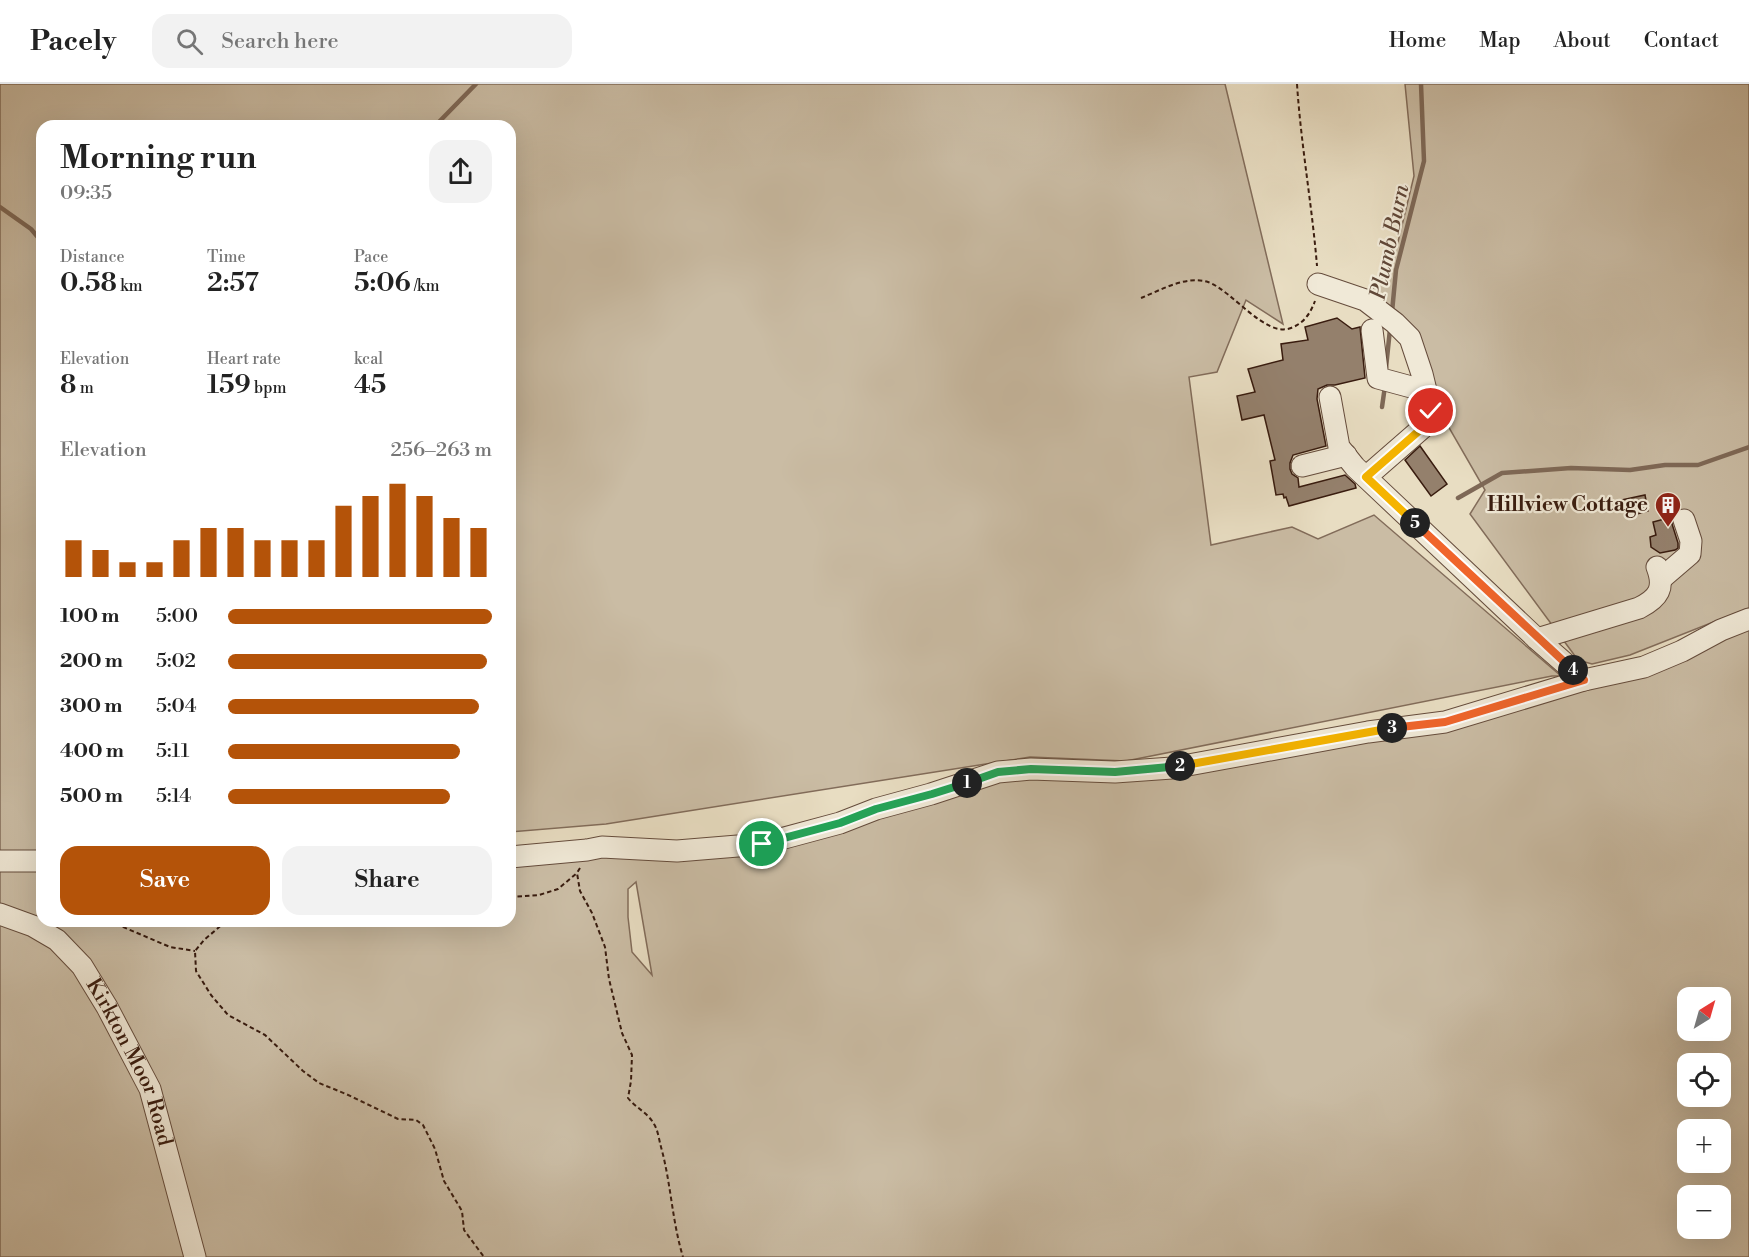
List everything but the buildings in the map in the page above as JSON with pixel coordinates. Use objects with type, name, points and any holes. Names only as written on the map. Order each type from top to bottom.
[{"type":"street","points":[[1318,284],[1365,300],[1410,338],[1431,411],[1428,423],[1366,477]]},
{"type":"street","points":[[1372,330],[1378,378],[1426,391]]},
{"type":"street","points":[[1330,397],[1339,447],[1346,455],[1366,477],[1537,639],[1584,680]]},
{"type":"street","points":[[1302,466],[1346,455]]},
{"type":"street","points":[[1537,639],[1652,602],[1661,586],[1659,572],[1690,554],[1691,541],[1684,520]]},
{"type":"street","points":[[516,856],[602,847],[677,851],[762,844],[840,823],[876,809],[932,794],[998,772],[1031,769],[1115,772],[1172,768],[1368,732],[1445,722],[1584,680],[1644,667],[1749,619]]},
{"type":"street","points":[[0,861],[36,861]]},
{"type":"street","name":"Kirkton Moor Road","points":[[0,914],[33,926],[57,940],[82,966],[107,1007],[150,1089],[195,1257]]},
{"type":"path","points":[[1141,298],[1180,282],[1195,280],[1209,282],[1268,326],[1278,330],[1287,330],[1301,324],[1311,310],[1318,284],[1314,228],[1300,125],[1297,84]]},
{"type":"path","points":[[516,897],[539,895],[558,889],[577,873],[587,850]]},
{"type":"path","points":[[577,873],[580,891],[592,913],[605,947],[609,979],[622,1033],[632,1054],[632,1082],[628,1098],[655,1125],[666,1164],[676,1234],[683,1257]]},
{"type":"path","points":[[123,927],[170,947],[195,951]]},
{"type":"path","points":[[219,927],[195,951],[196,971],[211,995],[228,1015],[265,1035],[319,1083],[398,1119],[416,1120],[423,1125],[435,1149],[444,1181],[462,1211],[464,1230],[484,1257]]},
{"type":"shaded area","points":[[0,84],[1225,84],[1283,324],[1246,300],[1217,372],[1189,377],[1211,545],[1292,527],[1318,539],[1374,515],[1561,676],[1126,761],[1030,757],[606,824],[516,832],[516,120],[36,120],[36,927],[516,927],[516,864],[635,854],[711,854],[999,776],[1437,729],[1749,624],[1749,1257],[0,1257]],"holes":[[[636,882],[652,975],[632,952],[628,889]]]},
{"type":"shaded area","points":[[1405,84],[1749,84],[1749,608],[1630,655],[1592,664],[1578,660],[1470,514],[1485,490],[1444,419],[1416,330],[1370,295],[1397,246],[1414,176]]},
{"type":"waterway","points":[[441,120],[476,84]]},
{"type":"waterway","name":"Plumb Burn","points":[[1392,312],[1396,270],[1424,161],[1421,84]]},
{"type":"waterway","points":[[0,207],[36,235]]},
{"type":"waterway","name":"Plumb Burn","points":[[1386,368],[1390,329]]},
{"type":"waterway","name":"Plumb Burn","points":[[1382,407],[1385,386]]},
{"type":"waterway","points":[[1458,498],[1502,473],[1571,468],[1630,470],[1665,465],[1698,465],[1749,447]]},
{"type":"place","name":"Hillview Cottage","points":[[1668,528]]},
{"type":"route","points":[[762,844],[840,823],[876,809],[932,794],[998,772],[1031,769],[1115,772],[1172,768],[1368,732],[1445,722],[1584,680],[1537,639],[1366,477],[1428,423],[1431,411]]}]
